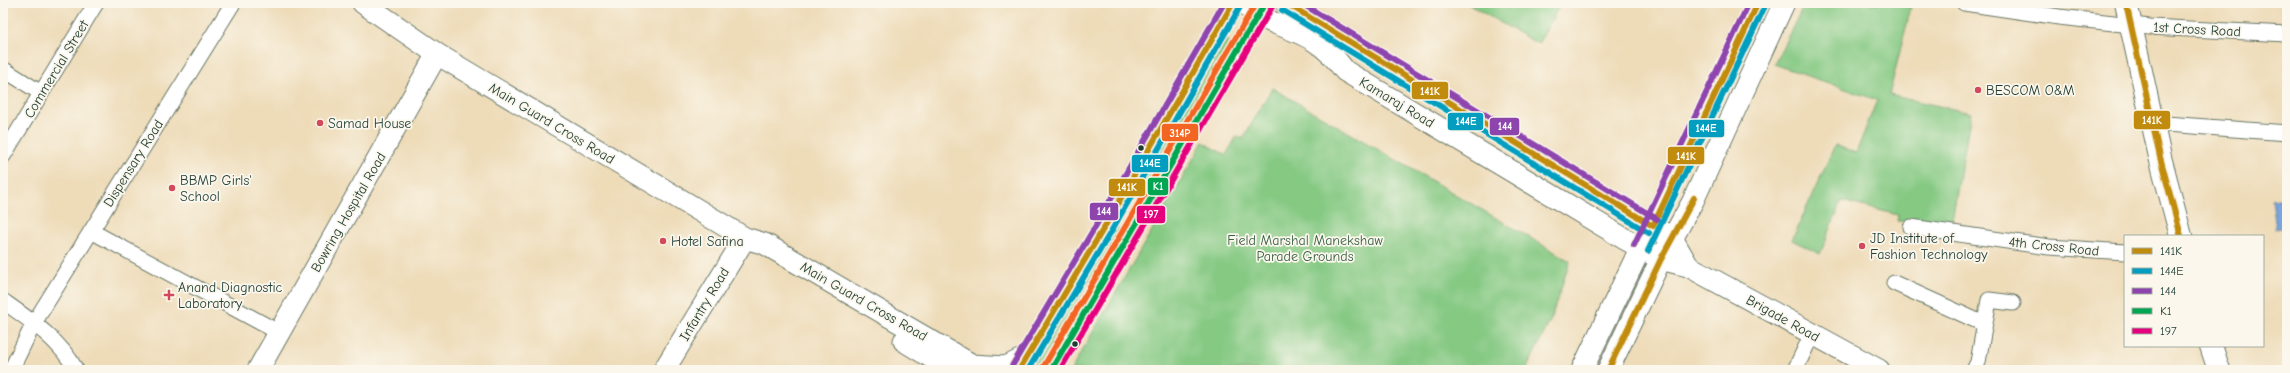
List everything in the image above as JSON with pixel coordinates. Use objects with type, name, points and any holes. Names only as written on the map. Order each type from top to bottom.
[{"type":"main road","name":"Main Guard Cross Road","points":[[363,3],[437,54],[744,238],[765,244],[976,367]]},
{"type":"main road","points":[[976,367],[1006,367],[1022,364],[1116,207],[1234,3]]},
{"type":"main road","name":"Kamaraj Road","points":[[1286,3],[1653,226]]},
{"type":"main road","points":[[1582,370],[1653,226],[1758,3]]},
{"type":"main road","points":[[1608,370],[1661,259],[1693,200],[1784,3]]},
{"type":"main road","points":[[2126,3],[2153,123],[2181,235]]},
{"type":"main road","points":[[1051,370],[1138,221],[1255,7]]},
{"type":"main road","name":"Kamaraj Road","points":[[1255,7],[1271,22],[1293,29],[1318,43],[1333,55],[1345,71],[1661,259]]},
{"type":"main road","name":"Bowring Hospital Road","points":[[258,370],[437,54]]},
{"type":"main road","points":[[1484,154],[1498,132]]},
{"type":"main road","points":[[1116,207],[1138,221]]},
{"type":"main road","points":[[1653,226],[1672,238],[1688,266]]},
{"type":"main road","name":"Main Guard Cross Road","points":[[744,238],[758,255],[952,370]]},
{"type":"main road","name":"Infantry Road","points":[[664,370],[744,238]]},
{"type":"main road","name":"Brigade Road","points":[[1661,259],[1688,266],[1879,370]]},
{"type":"main road","points":[[2211,347],[2219,370]]},
{"type":"street","name":"Commercial Street","points":[[3,156],[96,3]]},
{"type":"street","name":"Dispensary Road","points":[[11,370],[34,323],[233,3]]},
{"type":"street","name":"1st Cross Road","points":[[1964,3],[2130,25],[2287,34]]},
{"type":"street","points":[[3,68],[41,93]]},
{"type":"street","points":[[2153,123],[2287,133]]},
{"type":"street","name":"4th Cross Road","points":[[1912,227],[2049,248],[2124,252]]},
{"type":"street","points":[[90,232],[280,333]]},
{"type":"street","points":[[1894,283],[1984,324]]},
{"type":"street","points":[[1974,370],[1978,362],[1989,300],[2013,304]]},
{"type":"street","points":[[3,301],[34,323],[69,356],[76,370]]},
{"type":"street","points":[[1794,370],[1812,334]]},
{"type":"green space","points":[[1466,3],[1561,3],[1538,44]]},
{"type":"green space","points":[[1805,3],[1888,3],[1911,7],[1889,95],[1971,113],[1951,226],[1897,221],[1898,215],[1842,201],[1820,254],[1792,240],[1835,145],[1856,153],[1877,100],[1774,64]]},
{"type":"green space","points":[[1226,40],[1230,43],[1137,199],[1132,196]]},
{"type":"green space","name":"Field Marshal Manekshaw Parade Grounds","points":[[1272,88],[1570,261],[1550,321],[1526,370],[1071,370],[1203,142],[1226,155],[1237,136],[1243,139]]},
{"type":"green space","points":[[1116,227],[1120,230],[1037,370],[1031,370]]},
{"type":"water","points":[[2286,197],[2287,227],[2276,229],[2272,199]]},
{"type":"transit line","name":"144","points":[[1012,366],[1095,227],[1224,3]]},
{"type":"transit line","name":"141K","points":[[1019,370],[1102,231],[1233,3]]},
{"type":"transit line","name":"314P","points":[[1044,366],[1256,3]]},
{"type":"transit line","name":"K1","points":[[1051,370],[1265,3]]},
{"type":"transit line","name":"141K","points":[[1286,3],[1653,226],[1758,3]]},
{"type":"transit line","name":"144","points":[[1301,3],[1657,219]]},
{"type":"transit line","name":"144","points":[[1634,245],[1749,3]]},
{"type":"transit line","name":"141K","points":[[2126,3],[2160,157],[2181,235]]},
{"type":"transit line","name":"144E","points":[[1648,251],[1765,6]]},
{"type":"transit line","name":"144E","points":[[1028,370],[1109,235],[1240,7]]},
{"type":"transit line","name":"197","points":[[1060,370],[1272,7]]},
{"type":"transit line","name":"144E","points":[[1282,10],[1649,233]]},
{"type":"transit line","name":"141K","points":[[1608,370],[1661,259],[1694,198]]},
{"type":"place","name":"BESCOM O&M","points":[[1978,90]]},
{"type":"place","name":"Samad House","points":[[320,123]]},
{"type":"place","name":"BBMP Girls' School","points":[[172,188]]},
{"type":"place","name":"Hotel Safina","points":[[663,241]]},
{"type":"place","name":"JD Institute of Fashion Technology","points":[[1862,246]]},
{"type":"place","name":"Anand Diagnostic Laboratory","points":[[169,295]]}]
